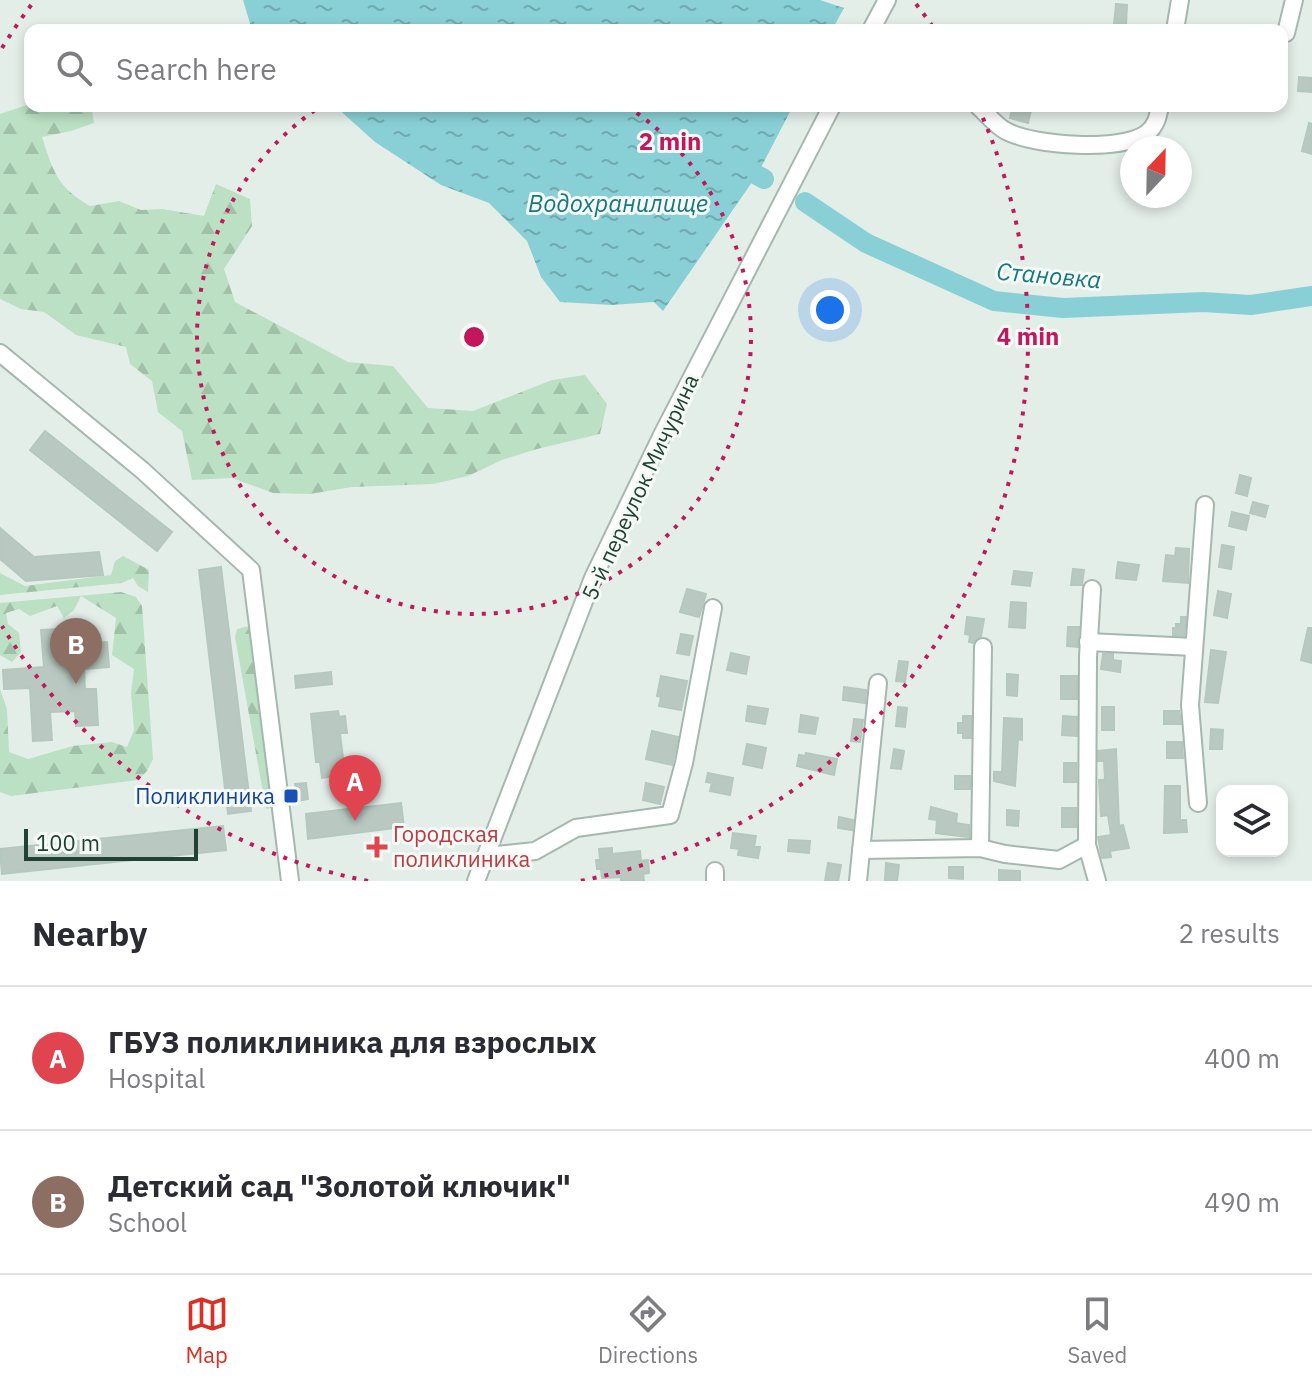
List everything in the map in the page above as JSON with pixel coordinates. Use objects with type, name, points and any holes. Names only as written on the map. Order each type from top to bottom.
[{"type":"street","points":[[874,24],[887,0]]},
{"type":"street","points":[[1176,24],[1180,0]]},
{"type":"street","points":[[1288,25],[1294,0]]},
{"type":"street","name":"5-й переулок Мичурина","points":[[476,881],[593,578],[662,435],[829,112]]},
{"type":"street","points":[[984,112],[1005,131],[1064,145],[1108,143],[1142,137],[1157,122],[1159,112]]},
{"type":"street","points":[[0,353],[142,470],[251,570],[291,877]]},
{"type":"street","points":[[1198,803],[1190,705],[1205,505]]},
{"type":"street","points":[[1092,589],[1088,642],[1087,845],[1097,881]]},
{"type":"street","points":[[488,856],[535,851],[576,828],[670,815],[684,763],[713,608]]},
{"type":"street","points":[[1088,642],[1194,647]]},
{"type":"street","points":[[980,848],[983,647]]},
{"type":"street","points":[[858,881],[878,683]]},
{"type":"street","points":[[861,850],[980,848],[1059,860],[1087,845]]},
{"type":"green space","points":[[24,106],[24,112],[92,112],[94,123],[42,137],[63,185],[90,206],[119,201],[141,210],[162,209],[204,216],[216,184],[250,199],[252,226],[224,269],[235,302],[348,362],[393,366],[428,408],[473,411],[552,380],[585,375],[607,404],[600,434],[537,449],[502,460],[468,476],[433,484],[352,487],[310,494],[273,493],[232,478],[192,480],[182,431],[158,412],[152,381],[130,364],[126,347],[76,335],[44,312],[21,309],[0,299],[0,114]]},
{"type":"green space","points":[[123,556],[149,570],[148,592],[138,586],[133,578],[122,583],[0,595],[0,573],[25,586],[111,575],[115,561]]},
{"type":"green space","points":[[121,592],[136,597],[142,606],[153,759],[147,771],[138,780],[11,796],[0,792],[0,689],[7,709],[9,752],[28,759],[73,746],[112,742],[127,747],[134,730],[131,693],[134,669],[112,655],[116,618],[81,596],[74,610],[64,618],[57,606],[30,616],[19,609],[6,613],[8,624],[19,633],[21,652],[12,662],[0,655],[0,603]]},
{"type":"green space","points":[[253,625],[275,807],[266,809],[235,637],[237,629]]},
{"type":"water","points":[[243,0],[820,0],[844,8],[835,24],[250,24]]},
{"type":"water","name":"Водохранилище","points":[[342,112],[790,112],[757,175],[663,311],[654,302],[612,305],[560,302],[541,277],[527,241],[489,203],[441,185],[375,142]]},
{"type":"building","points":[[1116,4],[1127,5],[1126,24],[1114,24]]},
{"type":"building","points":[[1299,77],[1312,78],[1312,92],[1298,91]]},
{"type":"building","points":[[1012,112],[1031,112],[1028,123],[1010,118]]},
{"type":"building","points":[[1309,123],[1312,124],[1312,154],[1302,151]]},
{"type":"building","points":[[45,431],[172,532],[157,551],[30,450]]},
{"type":"building","points":[[1240,475],[1251,478],[1247,496],[1236,493]]},
{"type":"building","points":[[1253,502],[1268,506],[1265,517],[1250,513]]},
{"type":"building","points":[[1232,512],[1249,516],[1246,530],[1229,526]]},
{"type":"building","points":[[0,528],[34,557],[99,552],[103,575],[26,581],[0,559]]},
{"type":"building","points":[[1222,545],[1234,547],[1231,569],[1219,567]]},
{"type":"building","points":[[1176,548],[1189,549],[1188,583],[1163,581],[1166,555],[1175,556]]},
{"type":"building","points":[[1118,562],[1139,565],[1136,580],[1116,578]]},
{"type":"building","points":[[221,567],[251,811],[228,814],[199,570]]},
{"type":"building","points":[[1073,569],[1084,570],[1082,585],[1071,585]]},
{"type":"building","points":[[1014,571],[1032,573],[1030,586],[1012,584]]},
{"type":"building","points":[[687,589],[706,594],[699,617],[680,612]]},
{"type":"building","points":[[1218,591],[1231,594],[1227,618],[1214,615]]},
{"type":"building","points":[[1011,602],[1026,603],[1025,628],[1009,627]]},
{"type":"building","points":[[967,617],[984,619],[981,636],[973,643],[969,642],[970,635],[965,634]]},
{"type":"building","points":[[1181,617],[1186,617],[1184,636],[1173,635],[1173,628],[1181,624]]},
{"type":"building","points":[[1068,627],[1079,627],[1078,647],[1067,646]]},
{"type":"building","points":[[78,628],[79,644],[107,642],[109,667],[84,669],[85,689],[96,689],[98,725],[76,726],[75,711],[50,712],[52,740],[33,741],[30,688],[4,689],[3,670],[44,667],[41,630]]},
{"type":"building","points":[[1308,628],[1312,628],[1312,663],[1301,660]]},
{"type":"building","points":[[681,634],[693,636],[689,655],[677,653]]},
{"type":"building","points":[[1211,650],[1226,652],[1218,703],[1205,702]]},
{"type":"building","points":[[731,653],[749,657],[746,674],[727,670]]},
{"type":"building","points":[[1103,654],[1113,654],[1113,660],[1121,661],[1120,672],[1101,669]]},
{"type":"building","points":[[899,661],[908,662],[905,682],[896,681]]},
{"type":"building","points":[[331,672],[332,684],[296,688],[295,676]]},
{"type":"building","points":[[1007,674],[1018,675],[1017,696],[1007,695]]},
{"type":"building","points":[[661,676],[687,681],[681,710],[659,706],[661,697],[657,696]]},
{"type":"building","points":[[1061,676],[1077,676],[1077,699],[1061,699]]},
{"type":"building","points":[[844,687],[866,690],[865,703],[843,700]]},
{"type":"building","points":[[748,706],[768,709],[765,724],[746,721]]},
{"type":"building","points":[[898,707],[907,708],[905,727],[896,726]]},
{"type":"building","points":[[1102,707],[1114,707],[1114,730],[1102,730]]},
{"type":"building","points":[[338,711],[339,717],[345,716],[347,733],[340,733],[345,775],[322,778],[320,762],[316,762],[311,714]]},
{"type":"building","points":[[1164,711],[1179,711],[1181,724],[1164,724]]},
{"type":"building","points":[[801,715],[818,718],[815,734],[799,732]]},
{"type":"building","points":[[963,716],[971,716],[971,738],[963,738],[963,733],[958,733],[958,723],[963,723]]},
{"type":"building","points":[[1063,716],[1077,717],[1077,736],[1062,735]]},
{"type":"building","points":[[1004,718],[1022,719],[1015,786],[994,781],[994,772],[1002,772]]},
{"type":"building","points":[[854,719],[863,720],[860,742],[851,741]]},
{"type":"building","points":[[1211,729],[1223,730],[1222,749],[1210,749]]},
{"type":"building","points":[[652,731],[678,737],[672,765],[646,759]]},
{"type":"building","points":[[1167,742],[1182,742],[1183,758],[1167,758]]},
{"type":"building","points":[[747,744],[766,748],[762,768],[743,764]]},
{"type":"building","points":[[894,749],[904,751],[901,769],[891,768]]},
{"type":"building","points":[[1116,749],[1119,826],[1123,825],[1129,848],[1110,851],[1111,857],[1102,858],[1098,837],[1111,835],[1108,815],[1101,816],[1099,780],[1105,780],[1104,761],[1098,761],[1098,751]]},
{"type":"building","points":[[806,753],[837,759],[834,775],[797,766],[799,755],[805,756]]},
{"type":"building","points":[[1064,763],[1076,763],[1076,782],[1064,782]]},
{"type":"building","points":[[708,773],[733,778],[730,795],[710,791],[712,783],[706,782]]},
{"type":"building","points":[[955,776],[970,776],[970,789],[955,789]]},
{"type":"building","points":[[306,783],[308,799],[297,801],[295,784]]},
{"type":"building","points":[[646,783],[664,787],[660,804],[643,800]]},
{"type":"building","points":[[1165,786],[1180,786],[1180,820],[1186,820],[1187,832],[1164,833]]},
{"type":"building","points":[[401,803],[404,827],[308,839],[306,814]]},
{"type":"building","points":[[931,807],[957,814],[956,823],[969,825],[969,837],[936,833],[937,820],[929,819]]},
{"type":"building","points":[[1062,808],[1076,808],[1076,827],[1062,827]]},
{"type":"building","points":[[1007,810],[1019,811],[1018,826],[1007,825]]},
{"type":"building","points":[[839,817],[853,820],[852,830],[838,828]]},
{"type":"building","points":[[223,826],[226,850],[2,874],[0,849]]},
{"type":"building","points":[[733,833],[756,836],[754,847],[760,847],[758,858],[738,855],[739,849],[731,848]]},
{"type":"building","points":[[789,840],[810,841],[809,853],[788,851]]},
{"type":"building","points":[[612,848],[612,854],[640,851],[641,861],[648,860],[649,873],[643,874],[644,881],[602,878],[596,860],[600,860],[599,849]]},
{"type":"building","points":[[828,863],[841,865],[838,881],[825,881]]},
{"type":"building","points":[[886,863],[899,865],[897,881],[885,880]]},
{"type":"building","points":[[949,867],[963,867],[963,879],[949,878]]},
{"type":"building","points":[[999,870],[1020,871],[1020,881],[999,881]]},
{"type":"waterway","name":"Становка","points":[[757,175],[764,179]]},
{"type":"waterway","name":"Становка","points":[[805,202],[866,243],[994,301],[1063,308],[1203,302],[1251,305],[1312,296]]},
{"type":"place","name":"Детский сад \"Золотой ключик\"","points":[[76,684]]},
{"type":"place","name":"Поликлиника","points":[[291,796]]},
{"type":"place","name":"ГБУЗ поликлиника для взрослых","points":[[355,821]]},
{"type":"place","name":"Городская поликлиника","points":[[377,847]]}]
